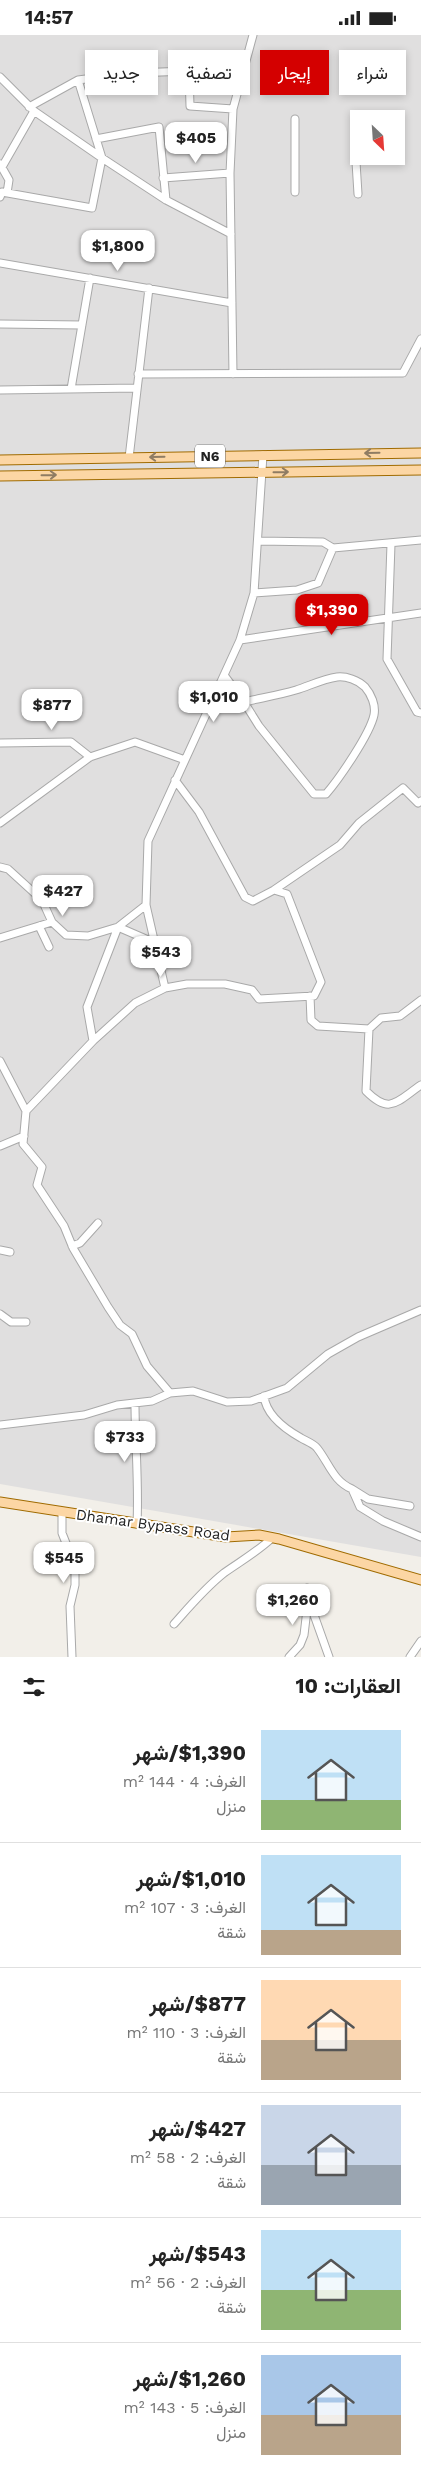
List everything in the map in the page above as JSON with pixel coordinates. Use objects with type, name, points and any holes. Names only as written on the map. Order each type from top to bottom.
[{"type":"main road","name":"N6","points":[[0,460],[421,453]]},
{"type":"main road","points":[[178,473],[179,457]]},
{"type":"main road","name":"N6","points":[[0,476],[421,469]]},
{"type":"main road","name":"Dhamar Bypass Road","points":[[0,1502],[226,1537],[259,1535],[272,1537],[421,1580]]},
{"type":"street","points":[[233,374],[230,173],[233,109],[253,35]]},
{"type":"street","points":[[8,193],[9,180],[1,165],[32,109],[78,80],[133,73],[189,71],[190,106],[233,109]]},
{"type":"street","points":[[0,77],[32,109],[102,158],[166,200],[231,234]]},
{"type":"street","points":[[0,197],[2,192],[92,208],[102,158],[78,80]]},
{"type":"street","points":[[295,119],[295,192]]},
{"type":"street","points":[[96,139],[159,127],[166,200]]},
{"type":"street","points":[[357,165],[358,194]]},
{"type":"street","points":[[163,178],[230,173]]},
{"type":"street","points":[[0,263],[232,303]]},
{"type":"street","points":[[71,389],[90,278]]},
{"type":"street","points":[[129,457],[149,288]]},
{"type":"street","points":[[0,324],[82,325]]},
{"type":"street","points":[[138,375],[403,373],[421,339]]},
{"type":"street","points":[[0,391],[137,388]]},
{"type":"street","points":[[165,988],[146,905],[148,841],[240,640],[254,593],[262,455]]},
{"type":"street","points":[[258,541],[323,542],[333,548],[421,540]]},
{"type":"street","points":[[391,544],[390,616],[387,659],[417,713],[421,713]]},
{"type":"street","points":[[254,593],[297,590],[318,583],[333,548]]},
{"type":"street","points":[[240,640],[390,616],[421,613]]},
{"type":"street","points":[[224,675],[244,702],[258,726],[314,793],[326,794],[337,781],[356,751],[374,715],[373,700],[369,692],[356,681],[337,677],[296,690],[244,702]]},
{"type":"street","points":[[0,743],[71,742],[90,757]]},
{"type":"street","points":[[0,823],[90,757],[135,742],[185,760]]},
{"type":"street","points":[[175,781],[198,812],[245,897],[253,901],[340,845],[359,823],[404,788],[418,803],[421,801]]},
{"type":"street","points":[[0,867],[8,869],[42,900],[52,922],[66,935],[88,936],[118,927],[146,905]]},
{"type":"street","points":[[26,1111],[93,1041],[135,1003],[165,988],[187,984],[225,984],[252,990],[259,999],[314,996],[321,982],[287,894],[274,889]]},
{"type":"street","points":[[0,938],[52,922]]},
{"type":"street","points":[[39,926],[49,947]]},
{"type":"street","points":[[118,927],[155,943]]},
{"type":"street","points":[[93,1041],[87,1007],[118,927]]},
{"type":"street","points":[[310,996],[311,1020],[318,1025],[369,1029]]},
{"type":"street","points":[[421,999],[400,1016],[381,1018],[369,1029],[366,1091],[379,1104],[391,1105],[421,1085]]},
{"type":"street","points":[[0,1061],[3,1072],[26,1111],[23,1144],[42,1167],[37,1185],[64,1226],[72,1246],[120,1325],[132,1334],[147,1366],[170,1393]]},
{"type":"street","points":[[0,1146],[24,1136]]},
{"type":"street","points":[[72,1246],[80,1243],[98,1223]]},
{"type":"street","points":[[0,1250],[10,1252]]},
{"type":"street","points":[[0,1425],[84,1415],[117,1405],[152,1401],[170,1393],[193,1391],[227,1403],[251,1401],[287,1388],[328,1354],[358,1337],[421,1310]]},
{"type":"street","points":[[0,1314],[11,1322],[26,1322]]},
{"type":"street","points":[[264,1396],[265,1407],[288,1431],[317,1447],[328,1467],[343,1485],[368,1499],[410,1506]]},
{"type":"street","points":[[134,1403],[139,1483],[137,1523]]},
{"type":"street","points":[[352,1489],[360,1507],[383,1521],[421,1537]]},
{"type":"street","points":[[62,1512],[62,1533],[75,1566],[75,1585],[70,1606],[72,1657]]},
{"type":"street","points":[[174,1624],[198,1597],[224,1573],[260,1549],[272,1537]]},
{"type":"street","points":[[290,1657],[300,1645],[304,1635],[308,1598],[307,1588]]},
{"type":"street","points":[[308,1598],[329,1657]]},
{"type":"street","points":[[410,1657],[421,1641]]},
{"type":"shaded area","points":[[0,35],[421,35],[421,1557],[0,1484]]}]
